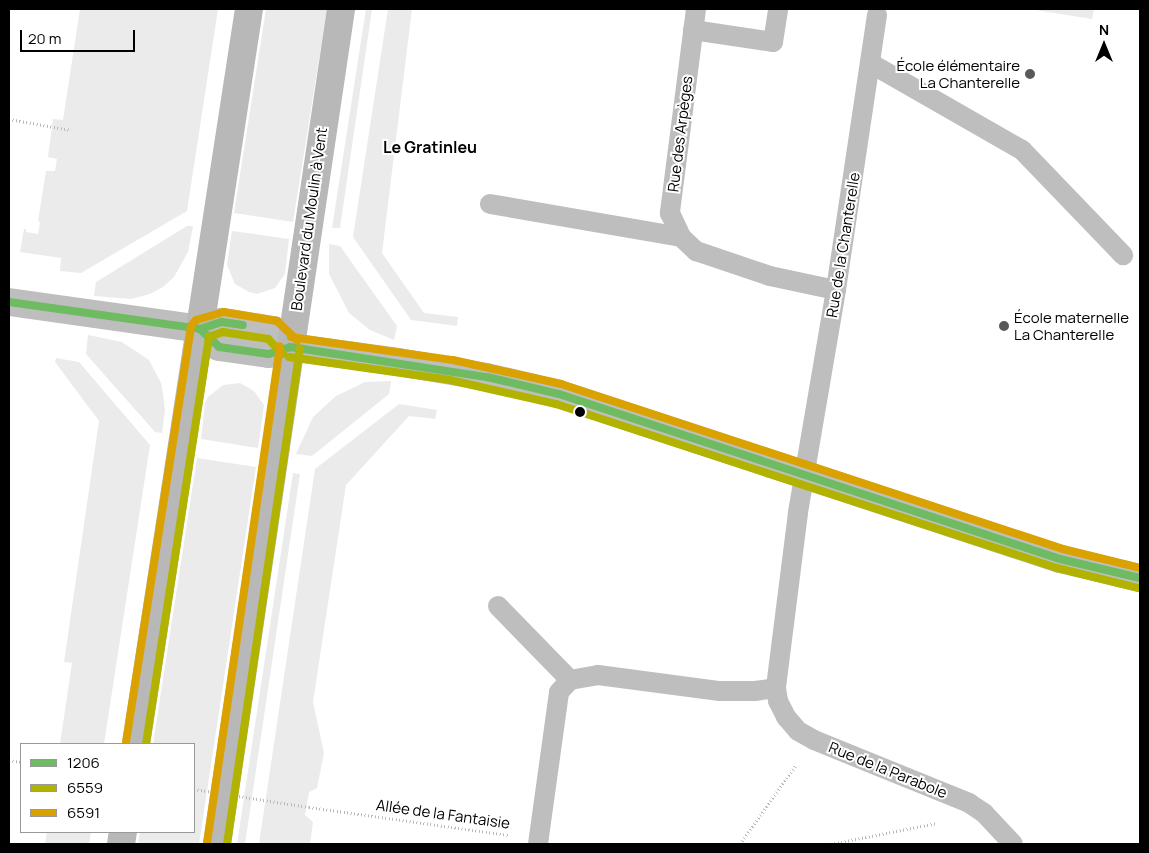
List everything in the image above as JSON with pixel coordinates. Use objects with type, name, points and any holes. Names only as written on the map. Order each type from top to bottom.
[{"type":"main road","points":[[136,743],[249,9]]},
{"type":"main road","name":"Boulevard du Moulin à Vent","points":[[217,844],[341,9]]},
{"type":"street","points":[[9,302],[200,330],[219,347],[269,354],[290,347],[452,370],[536,388],[602,407],[1060,559],[1140,578]]},
{"type":"lane","name":"Rue des Arpèges","points":[[696,9],[670,214],[681,237],[696,251],[770,276],[836,290]]},
{"type":"lane","points":[[693,30],[773,42],[778,9]]},
{"type":"lane","name":"Rue de la Chanterelle","points":[[804,474],[836,290],[877,15]]},
{"type":"lane","points":[[870,63],[1022,150],[1123,255]]},
{"type":"lane","name":"Rue des Arpèges","points":[[490,204],[681,237]]},
{"type":"lane","name":"Rue de la Parabole","points":[[804,474],[777,662],[776,688],[778,701],[786,717],[798,731],[814,740],[953,796],[984,813],[1013,844]]},
{"type":"lane","points":[[498,606],[570,680]]},
{"type":"lane","points":[[538,842],[559,692],[570,680],[598,675],[720,691],[755,691],[776,688]]},
{"type":"path","points":[[9,119],[71,130]]},
{"type":"path","points":[[740,844],[814,740]]},
{"type":"path","name":"Allée de la Fantaisie","points":[[195,789],[538,842]]},
{"type":"path","points":[[831,844],[984,813]]},
{"type":"shaded area","points":[[80,9],[218,9],[187,211],[81,273],[60,271],[61,258],[20,252],[24,229],[26,229],[26,232],[38,234],[40,222],[38,221],[46,171],[55,171],[57,159],[48,157],[53,119],[63,120]]},
{"type":"shaded area","points":[[266,9],[327,9],[293,222],[234,213]]},
{"type":"shaded area","points":[[366,9],[372,9],[340,228],[332,228]]},
{"type":"shaded area","points":[[388,9],[412,9],[382,253],[424,313],[458,317],[457,326],[411,320],[353,237]]},
{"type":"shaded area","points":[[1029,9],[1094,9],[1092,19]]},
{"type":"shaded area","points":[[187,226],[193,226],[188,252],[174,277],[163,287],[150,294],[131,299],[94,296],[96,282]]},
{"type":"shaded area","points":[[232,231],[289,239],[285,274],[275,288],[257,294],[235,284],[227,265]]},
{"type":"shaded area","points":[[329,244],[340,246],[397,326],[394,340],[370,330],[349,313],[329,274]]},
{"type":"shaded area","points":[[88,335],[122,342],[149,360],[161,383],[163,394],[165,410],[162,433],[155,432],[86,354]]},
{"type":"shaded area","points":[[56,358],[79,362],[150,445],[104,743],[60,743],[72,663],[64,662],[99,421],[55,362]]},
{"type":"shaded area","points":[[391,381],[389,394],[312,456],[296,454],[313,417],[336,396],[365,382]]},
{"type":"shaded area","points":[[240,383],[254,391],[264,405],[258,448],[201,439],[205,403],[208,397],[223,385]]},
{"type":"shaded area","points":[[399,404],[437,410],[435,419],[409,416],[346,485],[313,702],[324,753],[317,788],[309,792],[305,815],[313,822],[310,844],[259,844],[315,469]]},
{"type":"shaded area","points":[[197,458],[256,467],[199,844],[138,844],[140,833],[195,833],[195,743],[153,743]]},
{"type":"shaded area","points":[[293,473],[300,474],[245,844],[237,844]]},
{"type":"shaded area","points":[[47,833],[91,833],[89,844],[45,844]]},
{"type":"transit line","name":"1206","points":[[9,302],[200,329],[222,322],[243,325]]},
{"type":"transit line","name":"6591","points":[[126,742],[191,326],[196,320],[224,312],[277,321],[297,340]]},
{"type":"transit line","name":"1206","points":[[200,329],[219,347],[269,354],[290,347],[487,377],[559,394],[1060,559],[1140,578]]},
{"type":"transit line","name":"6559","points":[[146,743],[209,337],[223,332],[268,339],[283,354]]},
{"type":"transit line","name":"6591","points":[[291,337],[453,360],[561,384],[1063,549],[1140,568]]},
{"type":"transit line","name":"6591","points":[[207,843],[280,346]]},
{"type":"transit line","name":"6559","points":[[227,844],[300,348]]},
{"type":"transit line","name":"6559","points":[[289,357],[450,380],[556,404],[1057,568],[1138,588]]},
{"type":"place","name":"École élémentaire La Chanterelle","points":[[1030,74]]},
{"type":"place","name":"École maternelle La Chanterelle","points":[[1004,326]]},
{"type":"district","name":"Le Gratinleu","points":[[430,147]]}]
